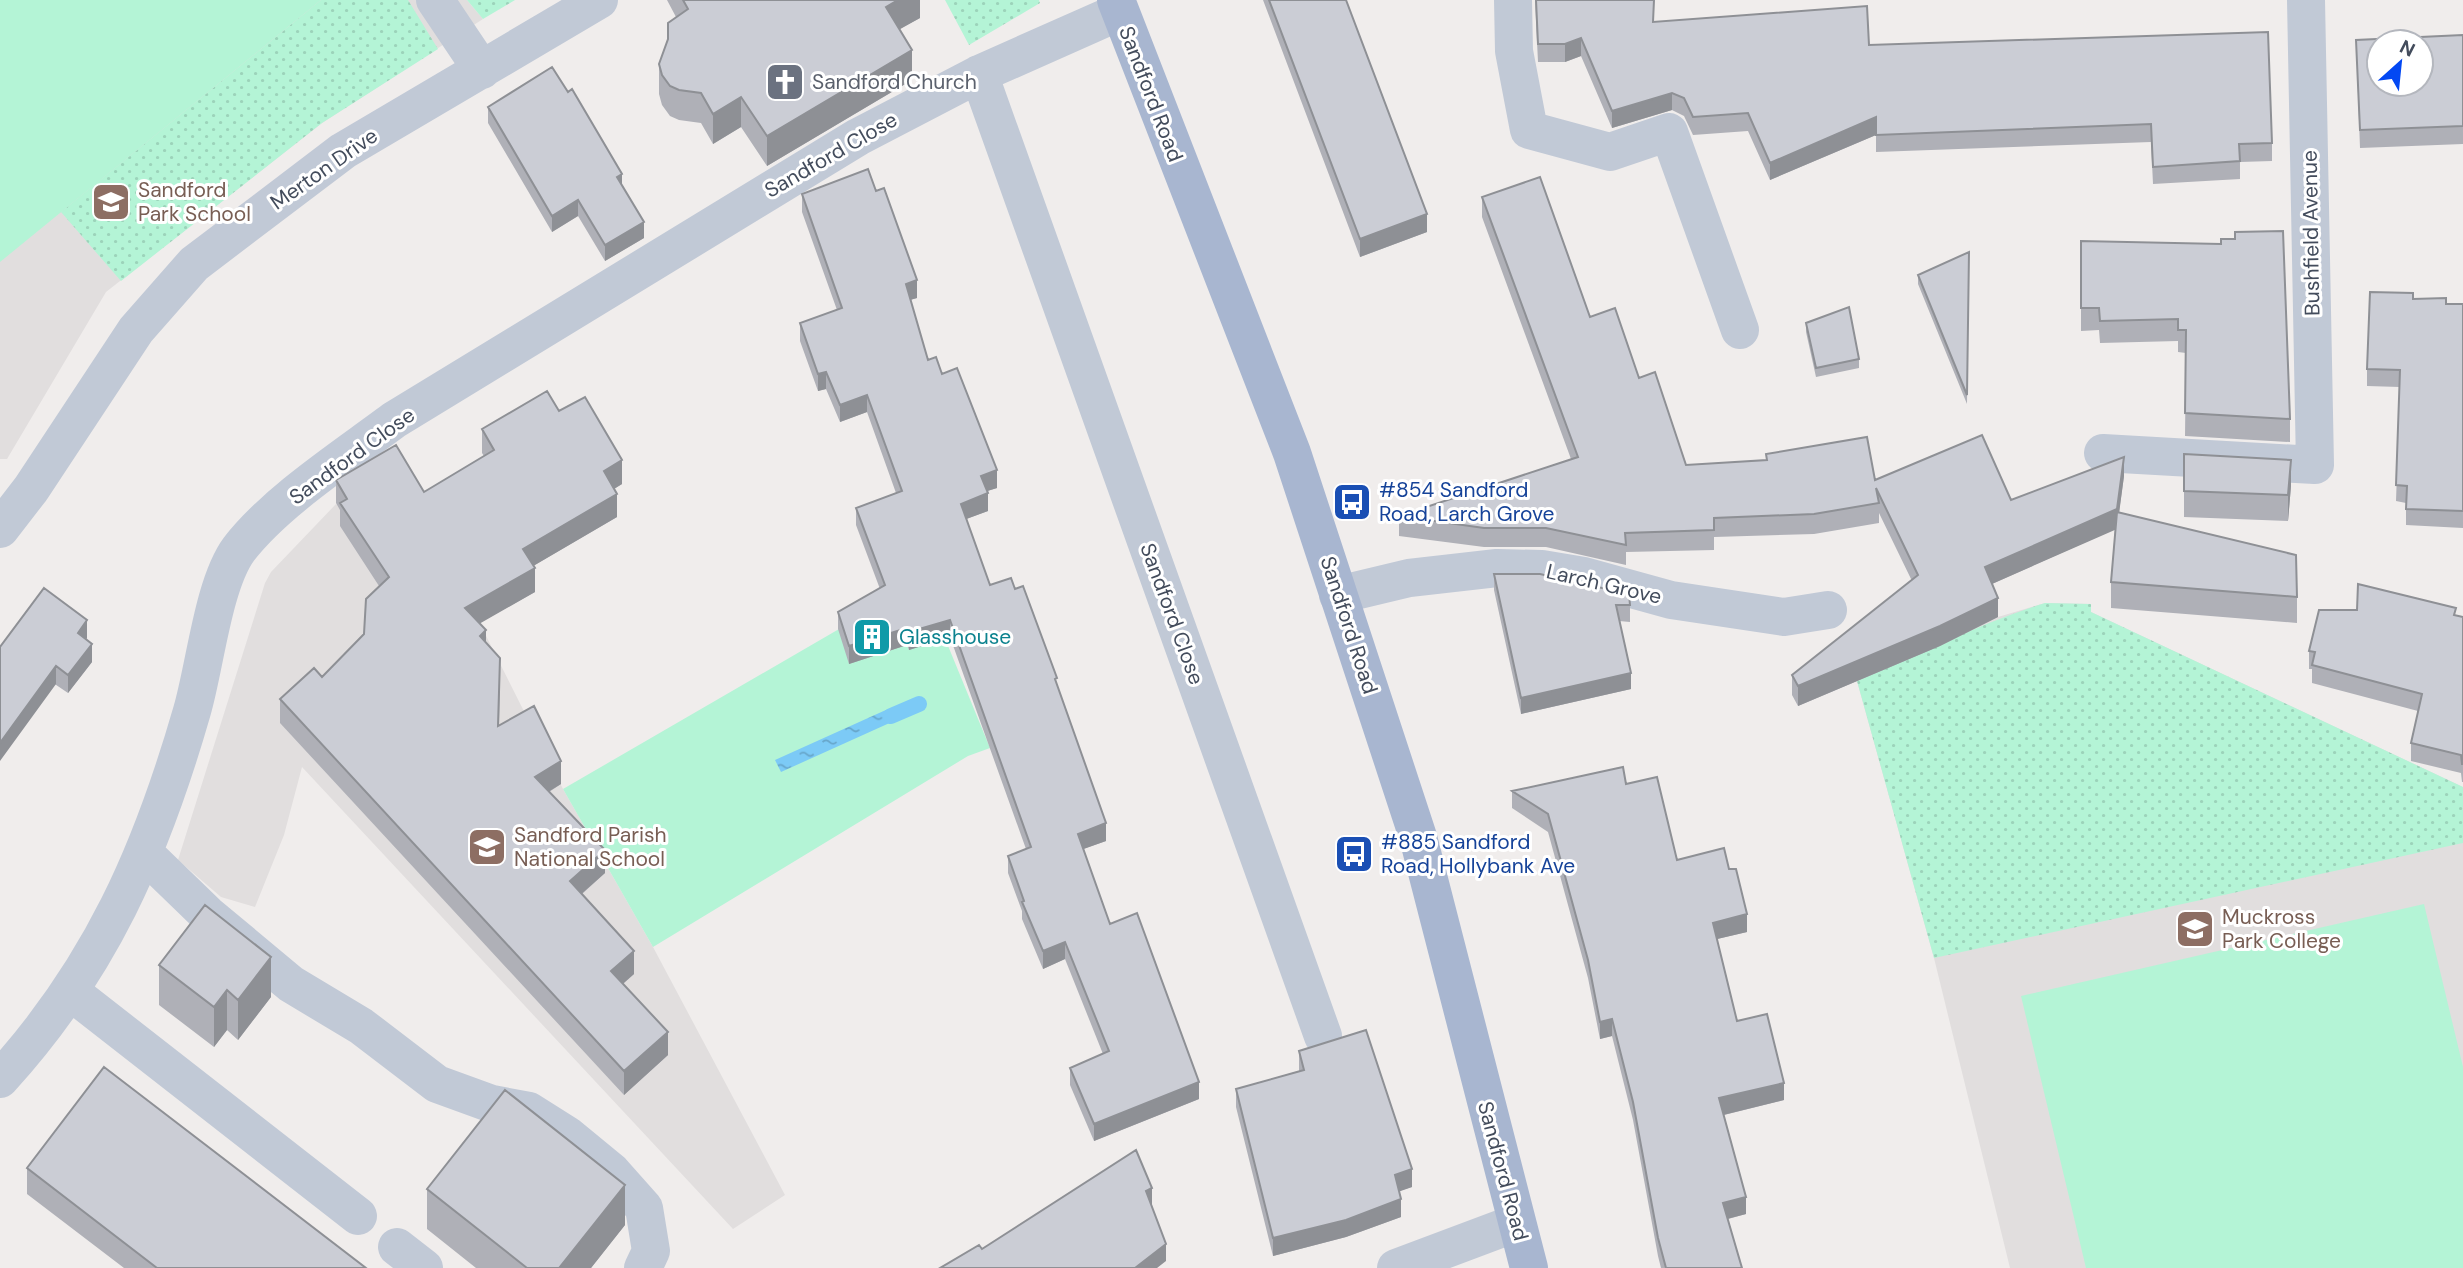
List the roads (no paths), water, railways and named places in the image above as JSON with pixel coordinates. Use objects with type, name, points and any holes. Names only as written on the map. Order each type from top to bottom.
[{"type":"main road","name":"Sandford Road","points":[[1118,6],[1292,453],[1418,837],[1529,1268]]},
{"type":"street","points":[[435,0],[482,69]]},
{"type":"street","points":[[1513,0],[1514,51],[1529,130],[1610,152],[1669,132],[1740,330]]},
{"type":"street","name":"Bushfield Avenue","points":[[2103,453],[2315,465],[2306,0]]},
{"type":"street","name":"Merton Drive","points":[[0,530],[31,489],[136,330],[194,264],[343,151],[482,69],[582,4]]},
{"type":"street","name":"Sandford Close","points":[[0,1079],[36,1040],[71,992],[145,854],[170,787],[195,700],[223,585],[238,550],[265,523],[325,471],[394,420],[858,136],[1118,6]]},
{"type":"street","name":"Sandford Close","points":[[978,74],[1323,1036]]},
{"type":"street","name":"Larch Grove","points":[[1338,595],[1409,578],[1497,568],[1542,569],[1584,576],[1671,600],[1784,617],[1828,610]]},
{"type":"street","points":[[145,854],[208,914],[291,984],[360,1026],[437,1084],[492,1104],[529,1111],[567,1135],[612,1172],[644,1208],[651,1251],[643,1268]]},
{"type":"street","points":[[71,992],[358,1216]]},
{"type":"street","points":[[1396,1268],[1516,1223]]},
{"type":"water","points":[[888,709],[894,721],[781,772],[775,760]]},
{"type":"waterway","points":[[891,716],[919,704]]},
{"type":"place","name":"Sandford Church","points":[[785,82]]},
{"type":"place","name":"Sandford Park School","points":[[111,202]]},
{"type":"place","name":"#854 Sandford Road, Larch Grove","points":[[1352,502]]},
{"type":"place","name":"Glasshouse","points":[[872,637]]},
{"type":"place","name":"Sandford Parish National School","points":[[487,847]]},
{"type":"place","name":"#885 Sandford Road, Hollybank Ave","points":[[1354,854]]},
{"type":"place","name":"Muckross Park College","points":[[2195,929]]}]
